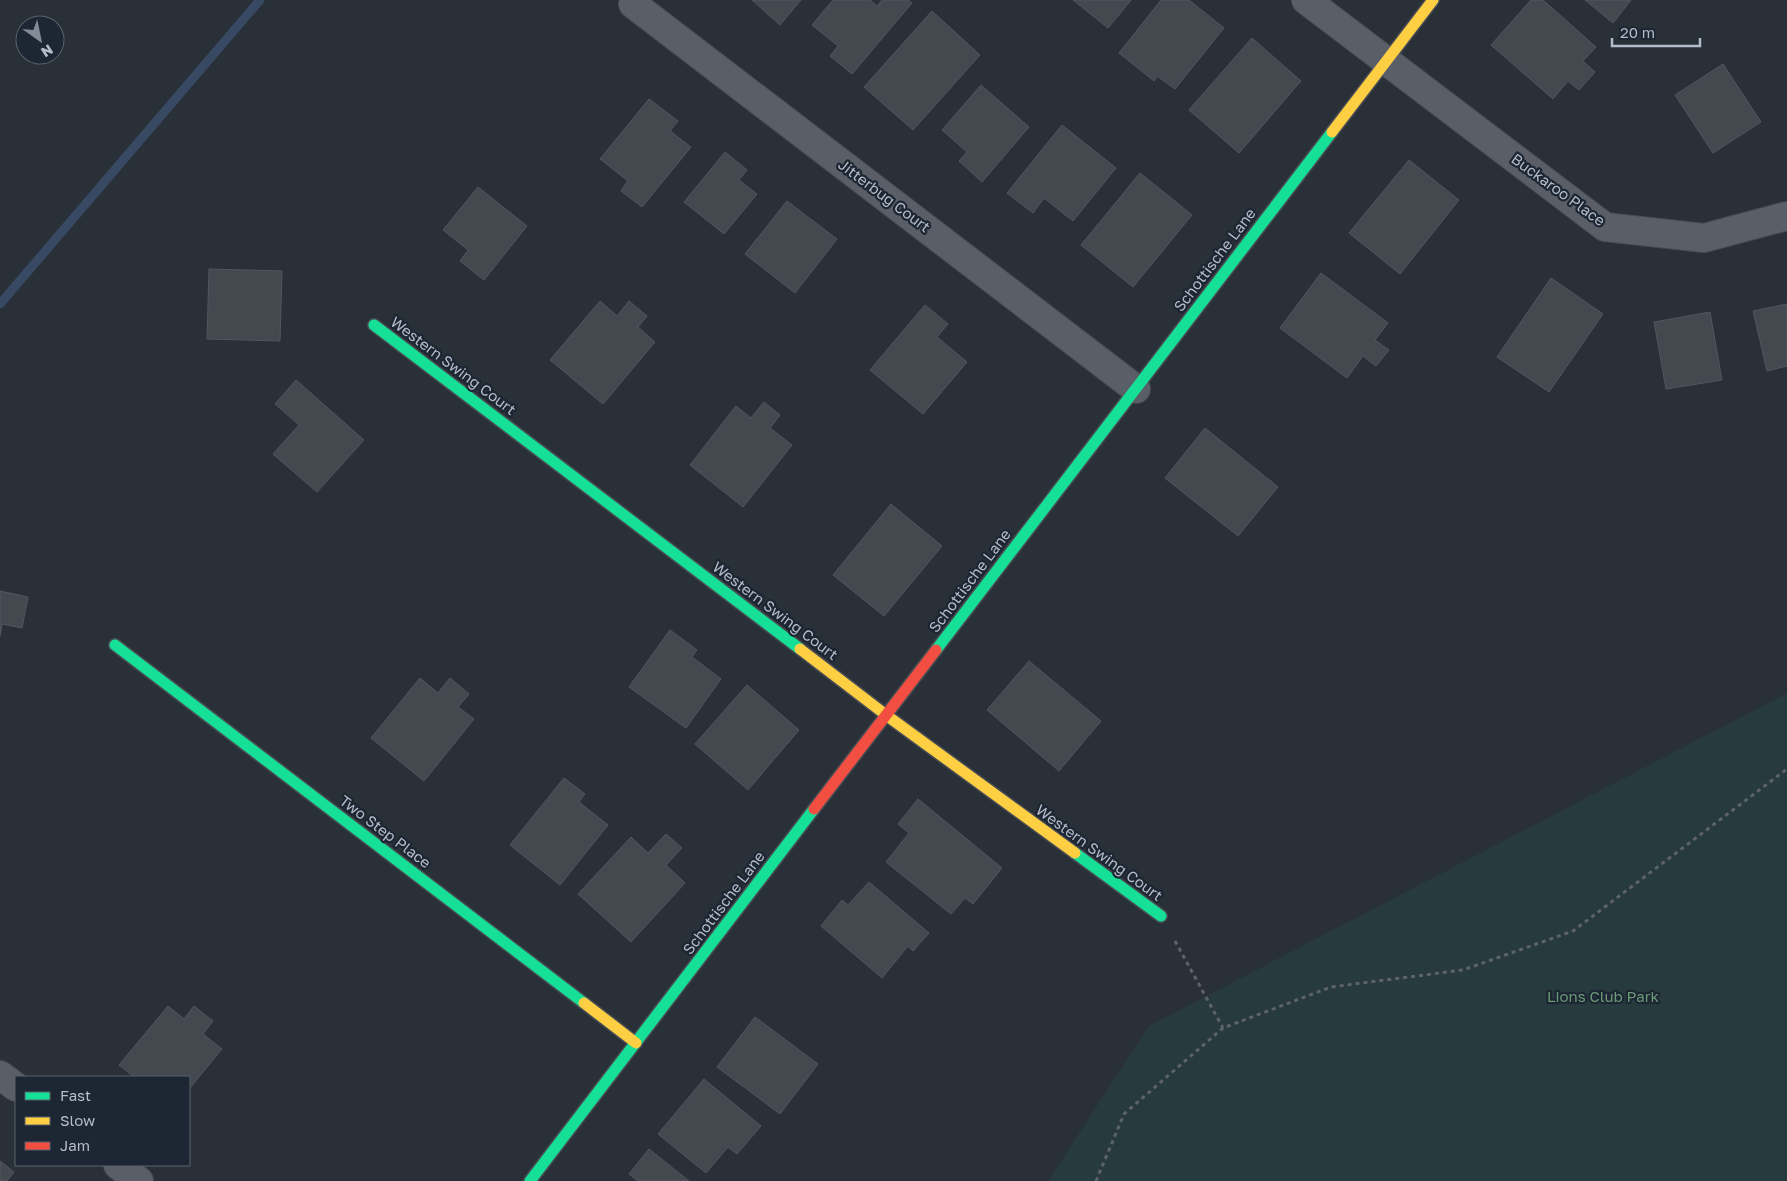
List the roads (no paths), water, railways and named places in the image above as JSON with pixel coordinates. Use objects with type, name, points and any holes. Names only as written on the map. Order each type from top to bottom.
[{"type":"street","name":"Buckaroo Place","points":[[1306,0],[1605,227],[1704,238],[1787,216]]},
{"type":"street","name":"Schottische Lane","points":[[530,1181],[1433,0]]},
{"type":"street","name":"Jitterbug Court","points":[[633,4],[1136,388]]},
{"type":"street","name":"Western Swing Court","points":[[374,325],[886,716],[1161,916]]},
{"type":"street","name":"Two Step Place","points":[[115,645],[636,1043]]},
{"type":"street","points":[[0,1075],[15,1086]]},
{"type":"street","points":[[119,1166],[139,1181]]},
{"type":"waterway","points":[[0,304],[260,0]]},
{"type":"park label","name":"Lions Club Park","points":[[1603,997]]}]
